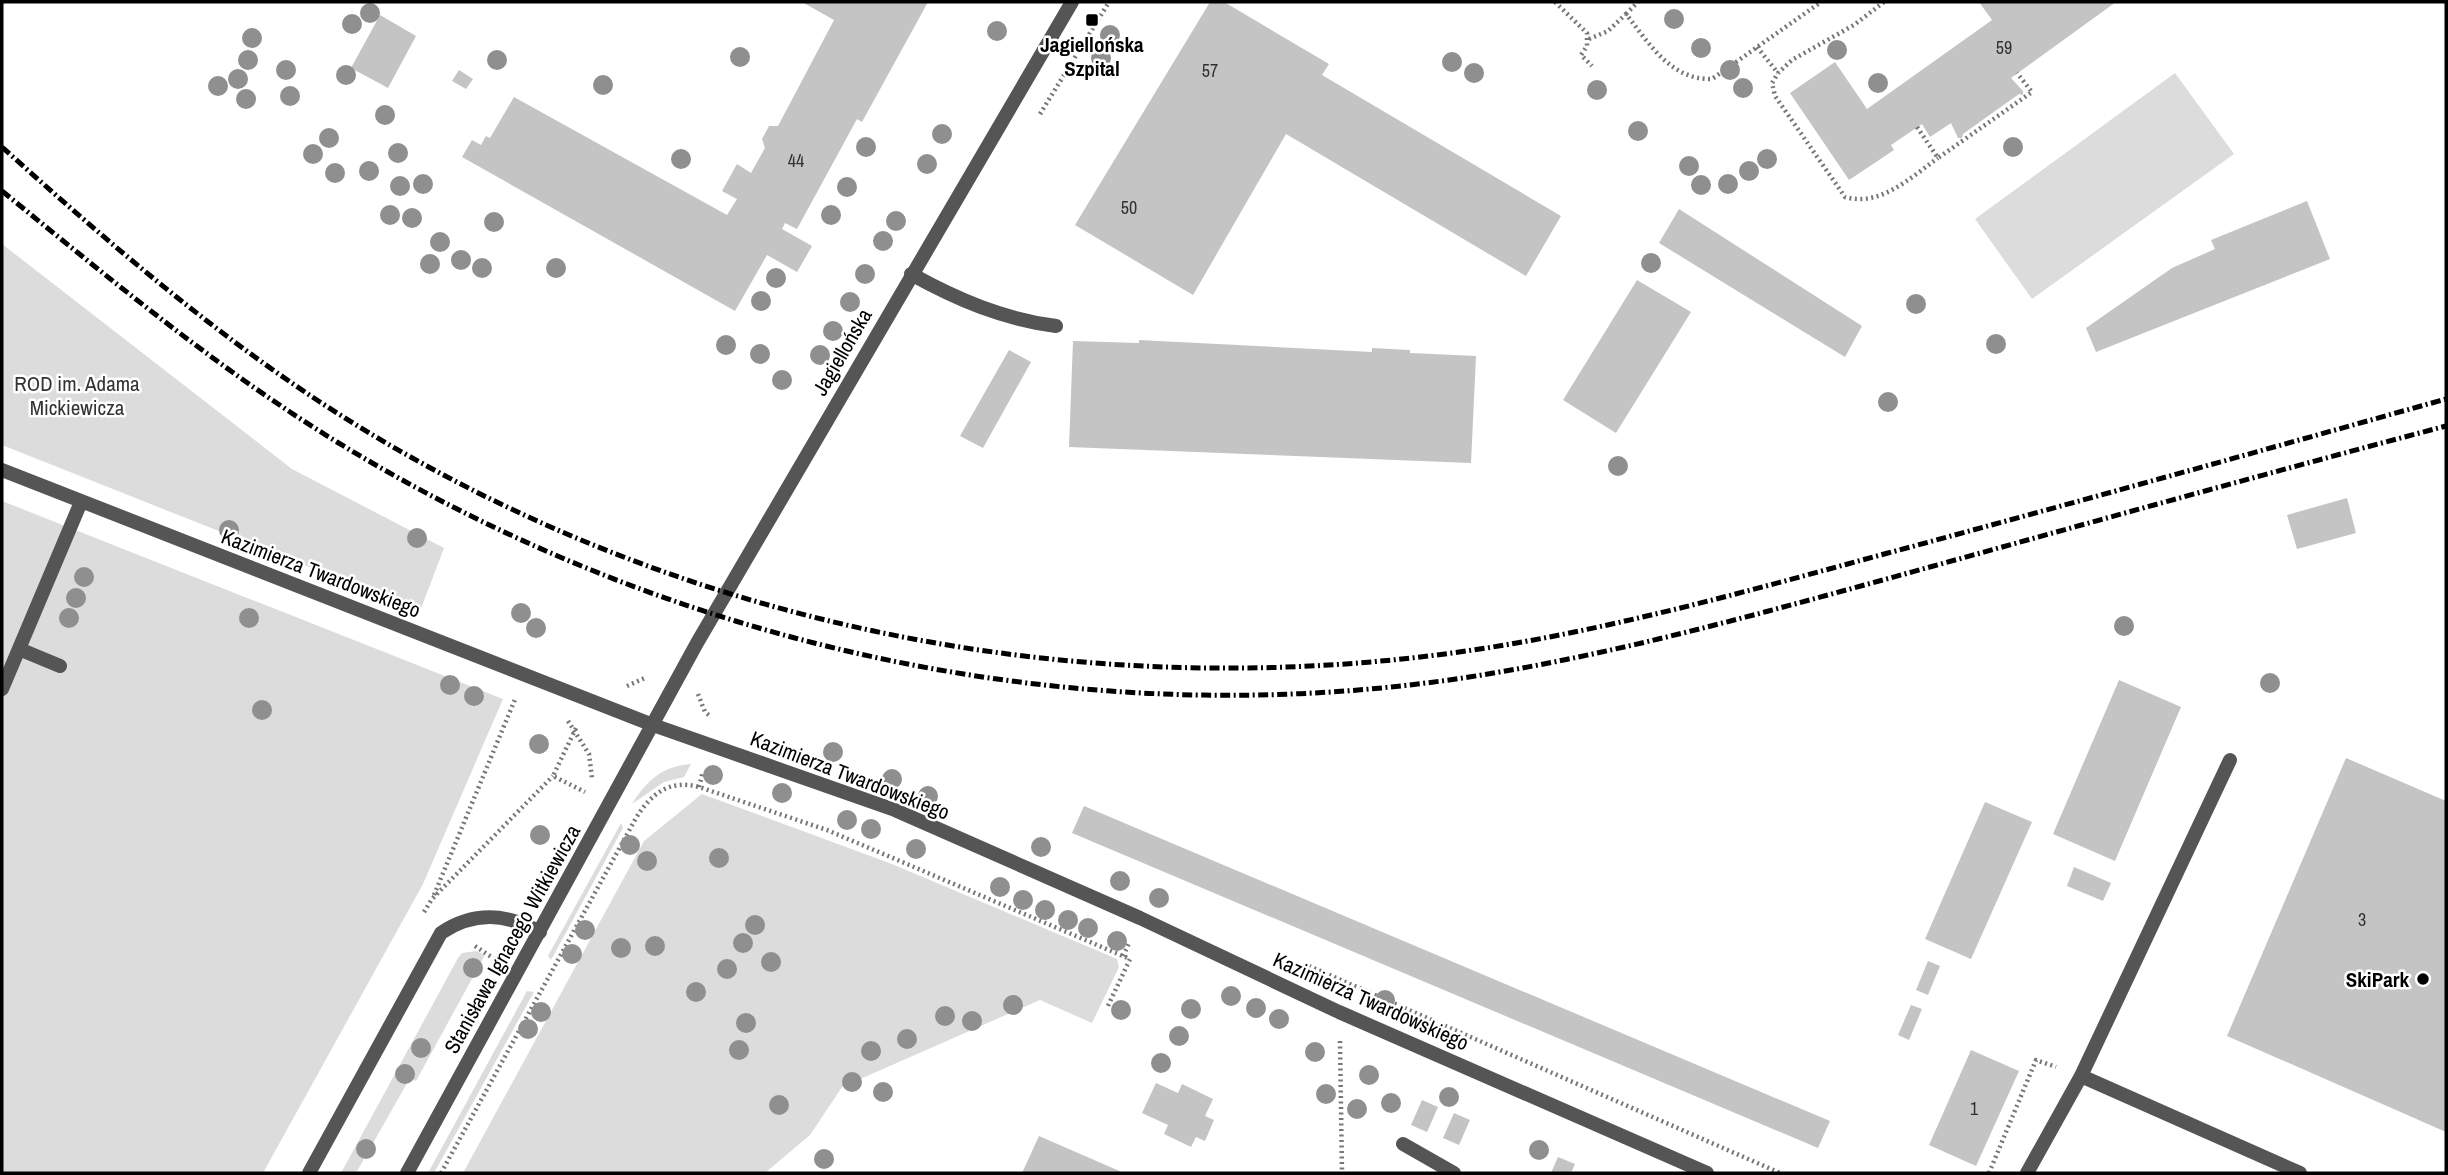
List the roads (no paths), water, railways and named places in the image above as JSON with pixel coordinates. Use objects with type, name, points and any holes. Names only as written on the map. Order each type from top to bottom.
[{"type":"street","name":"Jagiellońska","points":[[653,725],[713,615],[1072,2]]},
{"type":"street","points":[[911,274],[979,308],[1025,322],[1056,326]]},
{"type":"street","name":"Kazimierza Twardowskiego","points":[[2,470],[653,725],[895,810],[1140,918],[1339,1012],[1707,1173]]},
{"type":"street","points":[[2,689],[81,502]]},
{"type":"street","points":[[19,649],[60,666]]},
{"type":"street","name":"Stanisława Ignacego Witkiewicza","points":[[407,1173],[653,725]]},
{"type":"street","points":[[2027,1173],[2081,1076],[2230,760]]},
{"type":"street","points":[[309,1173],[441,933],[457,922],[489,916],[518,920],[540,932]]},
{"type":"street","points":[[2081,1076],[2300,1173]]},
{"type":"street","points":[[1403,1144],[1454,1173]]},
{"type":"railway","points":[[2,147],[117,248],[236,343],[320,402],[448,477],[582,540],[720,591],[863,629],[1009,654],[1156,667],[1304,666],[1452,653],[1507,645],[1726,597],[2446,399]]},
{"type":"railway","points":[[2,191],[165,322],[293,414],[337,442],[466,513],[600,574],[740,622],[882,659],[1028,683],[1175,694],[1322,693],[1469,677],[1522,668],[1576,658],[1733,620],[2446,426]]},
{"type":"place","name":"Jagiellońska Szpital","points":[[1092,20]]},
{"type":"place","name":"SkiPark","points":[[2423,979]]},
{"type":"park label","name":"ROD im. Adama Mickiewicza","points":[[77,395]]}]
